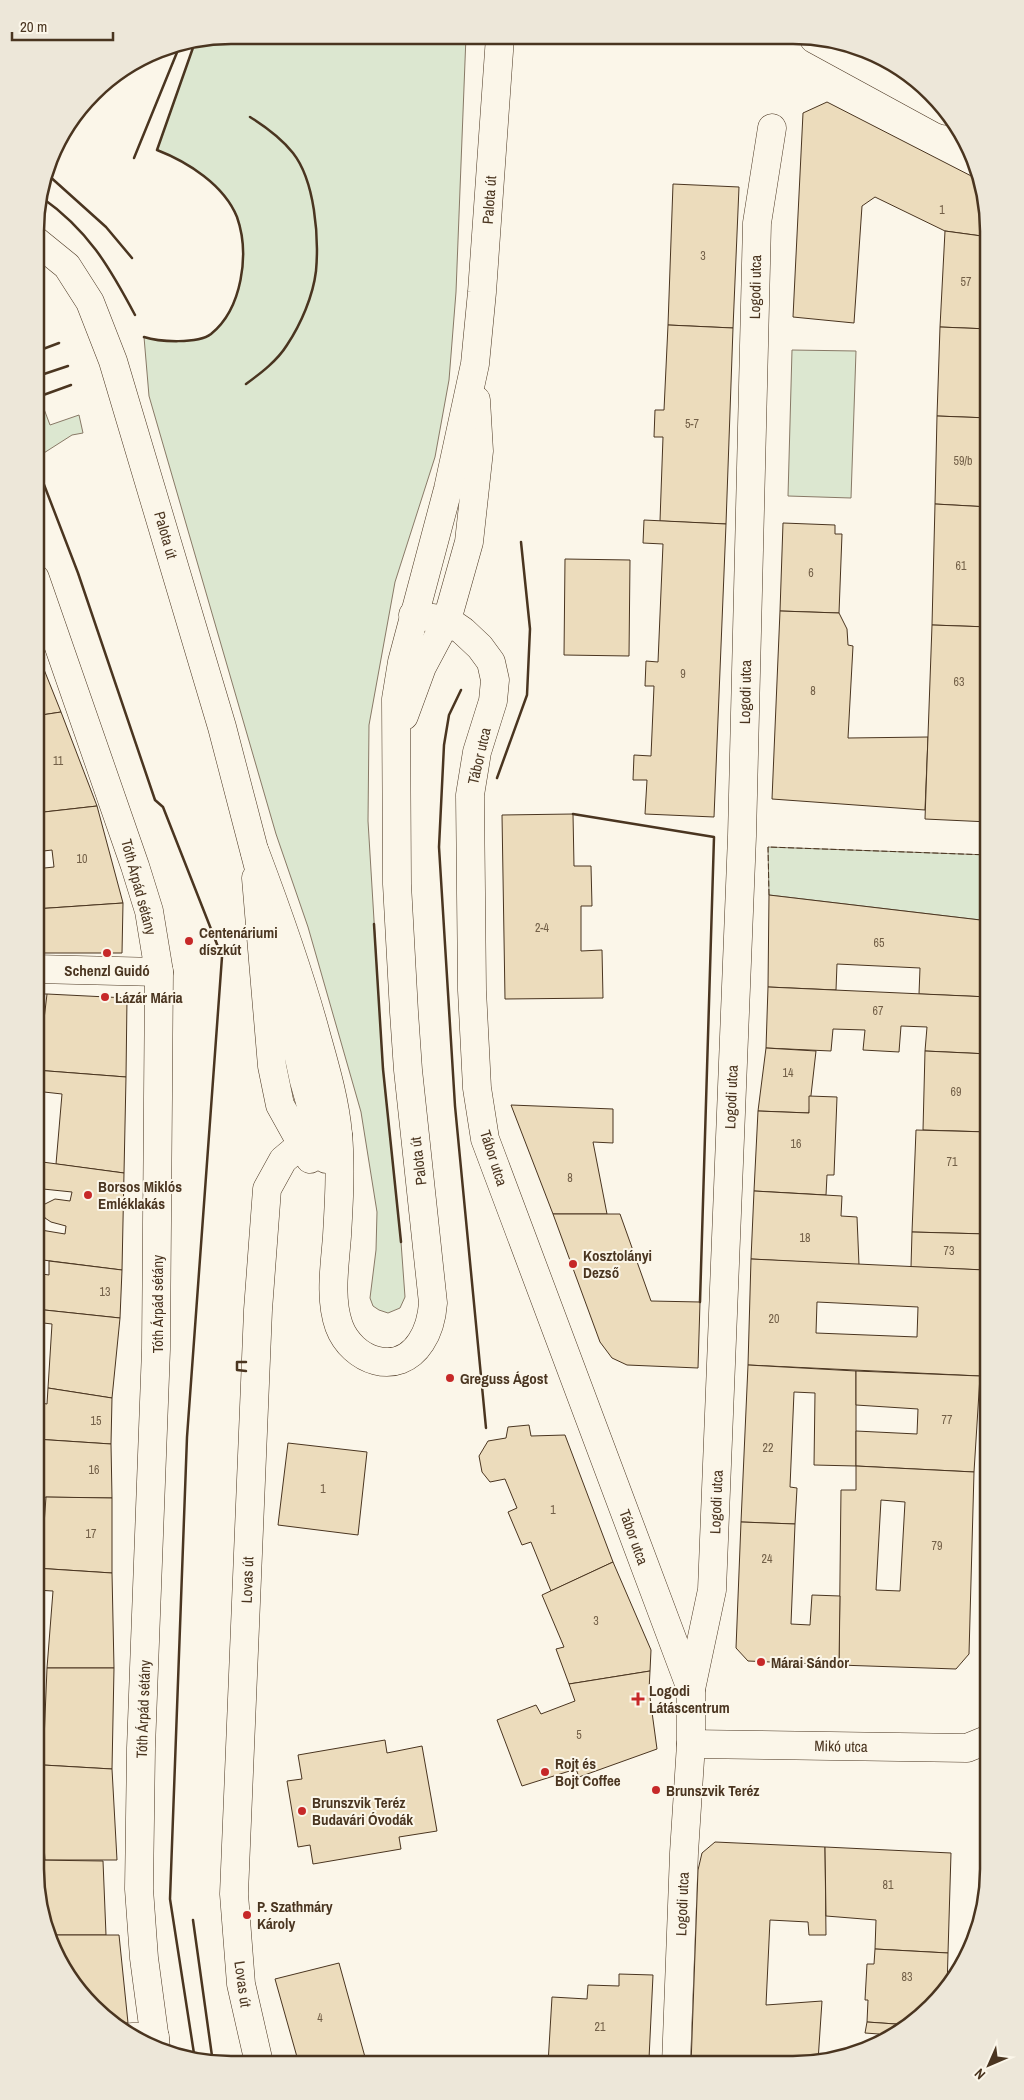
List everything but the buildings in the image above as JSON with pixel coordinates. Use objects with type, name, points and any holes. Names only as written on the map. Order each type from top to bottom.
[{"type":"street","name":"Palota út","points":[[44,247],[67,266],[90,302],[113,361],[222,727],[255,852],[301,1066],[339,1207],[334,1302],[339,1326],[355,1351],[367,1359],[382,1362],[404,1357],[421,1342],[431,1321],[433,1303],[407,1060],[397,884],[396,753],[398,677],[413,615],[448,490],[474,364],[482,292],[500,44]]},
{"type":"street","points":[[829,47],[926,100]]},
{"type":"street","name":"Logodi utca","points":[[676,2056],[686,1810],[691,1744],[691,1689],[712,1590],[742,836],[757,223],[772,128]]},
{"type":"street","name":"Palota út","points":[[396,753],[403,720],[422,667],[447,620],[469,542],[474,515],[479,451],[474,364]]},
{"type":"street","name":"Tóth Árpád sétány","points":[[44,604],[136,866],[149,911],[159,972],[156,1356],[139,1889],[148,2037]]},
{"type":"street","name":"Tábor utca","points":[[413,615],[447,620],[463,631],[480,647],[491,662],[495,680],[493,701],[477,752],[470,795],[472,990],[477,1088],[485,1139],[691,1689]]},
{"type":"street","points":[[44,969],[159,972]]},
{"type":"street","name":"Lovas út","points":[[257,2056],[241,1984],[234,1894],[258,1310],[267,1189],[283,1160],[320,1139]]},
{"type":"street","name":"Mikó utca","points":[[691,1744],[967,1748],[980,1743]]},
{"type":"green space","points":[[219,44],[466,44],[456,292],[449,380],[435,457],[395,582],[369,725],[368,821],[383,1069],[405,1297],[400,1308],[388,1313],[373,1306],[370,1298],[376,1250],[377,1212],[361,1112],[308,927],[276,834],[149,396],[144,337],[159,340],[188,341],[211,334],[222,323],[236,296],[240,280],[243,264],[241,232],[231,205],[214,185],[193,168],[157,150],[193,47]]},
{"type":"green space","points":[[792,350],[856,351],[851,498],[788,496]]},
{"type":"green space","points":[[44,409],[50,425],[79,415],[83,433],[72,435],[44,453]]},
{"type":"green space","points":[[768,847],[980,855],[980,920],[769,895]]},
{"type":"fence","points":[[769,895],[768,847],[980,855]]},
{"type":"wall","points":[[144,337],[159,340],[188,341],[211,334],[222,323],[230,310],[236,296],[243,264],[241,232],[231,205],[204,176],[181,161],[157,150],[193,47]]},
{"type":"wall","points":[[134,158],[177,52]]},
{"type":"wall","points":[[246,384],[274,361],[292,337],[302,319],[309,300],[316,271],[317,257],[314,210],[311,194],[300,165],[293,153],[283,142],[250,117]]},
{"type":"wall","points":[[52,178],[106,227],[132,258]]},
{"type":"wall","points":[[46,201],[72,222],[96,250],[135,315]]},
{"type":"wall","points":[[44,349],[59,343]]},
{"type":"wall","points":[[44,374],[68,366]]},
{"type":"wall","points":[[44,395],[71,385]]},
{"type":"wall","points":[[44,485],[78,573],[155,800],[163,807],[222,957],[187,1437],[170,1899],[194,2053]]},
{"type":"wall","points":[[497,778],[527,695],[530,629],[521,542]]},
{"type":"wall","points":[[461,690],[449,715],[444,745],[439,847],[455,1106],[486,1428]]},
{"type":"wall","points":[[573,814],[714,837],[700,1302]]},
{"type":"wall","points":[[374,924],[383,1069],[401,1242]]},
{"type":"wall","points":[[246,1362],[237,1362],[237,1370],[246,1371]]},
{"type":"wall","points":[[193,1920],[212,2055]]},
{"type":"place","name":"Centenáriumi díszkút","points":[[189,941]]},
{"type":"place","name":"Schenzl Guidó","points":[[107,953]]},
{"type":"place","name":"Lázár Mária","points":[[105,997]]},
{"type":"place","name":"Borsos Miklós Emléklakás","points":[[88,1195]]},
{"type":"place","name":"Kosztolányi Dezső","points":[[573,1264]]},
{"type":"place","name":"Greguss Ágost","points":[[450,1378]]},
{"type":"place","name":"Márai Sándor","points":[[761,1662]]},
{"type":"place","name":"Logodi Látáscentrum","points":[[638,1699]]},
{"type":"place","name":"Rojt és Bojt Coffee","points":[[545,1772]]},
{"type":"place","name":"Brunszvik Teréz","points":[[656,1790]]},
{"type":"place","name":"Brunszvik Teréz Budavári Óvodák","points":[[302,1811]]},
{"type":"place","name":"P. Szathmáry Károly","points":[[247,1915]]}]
